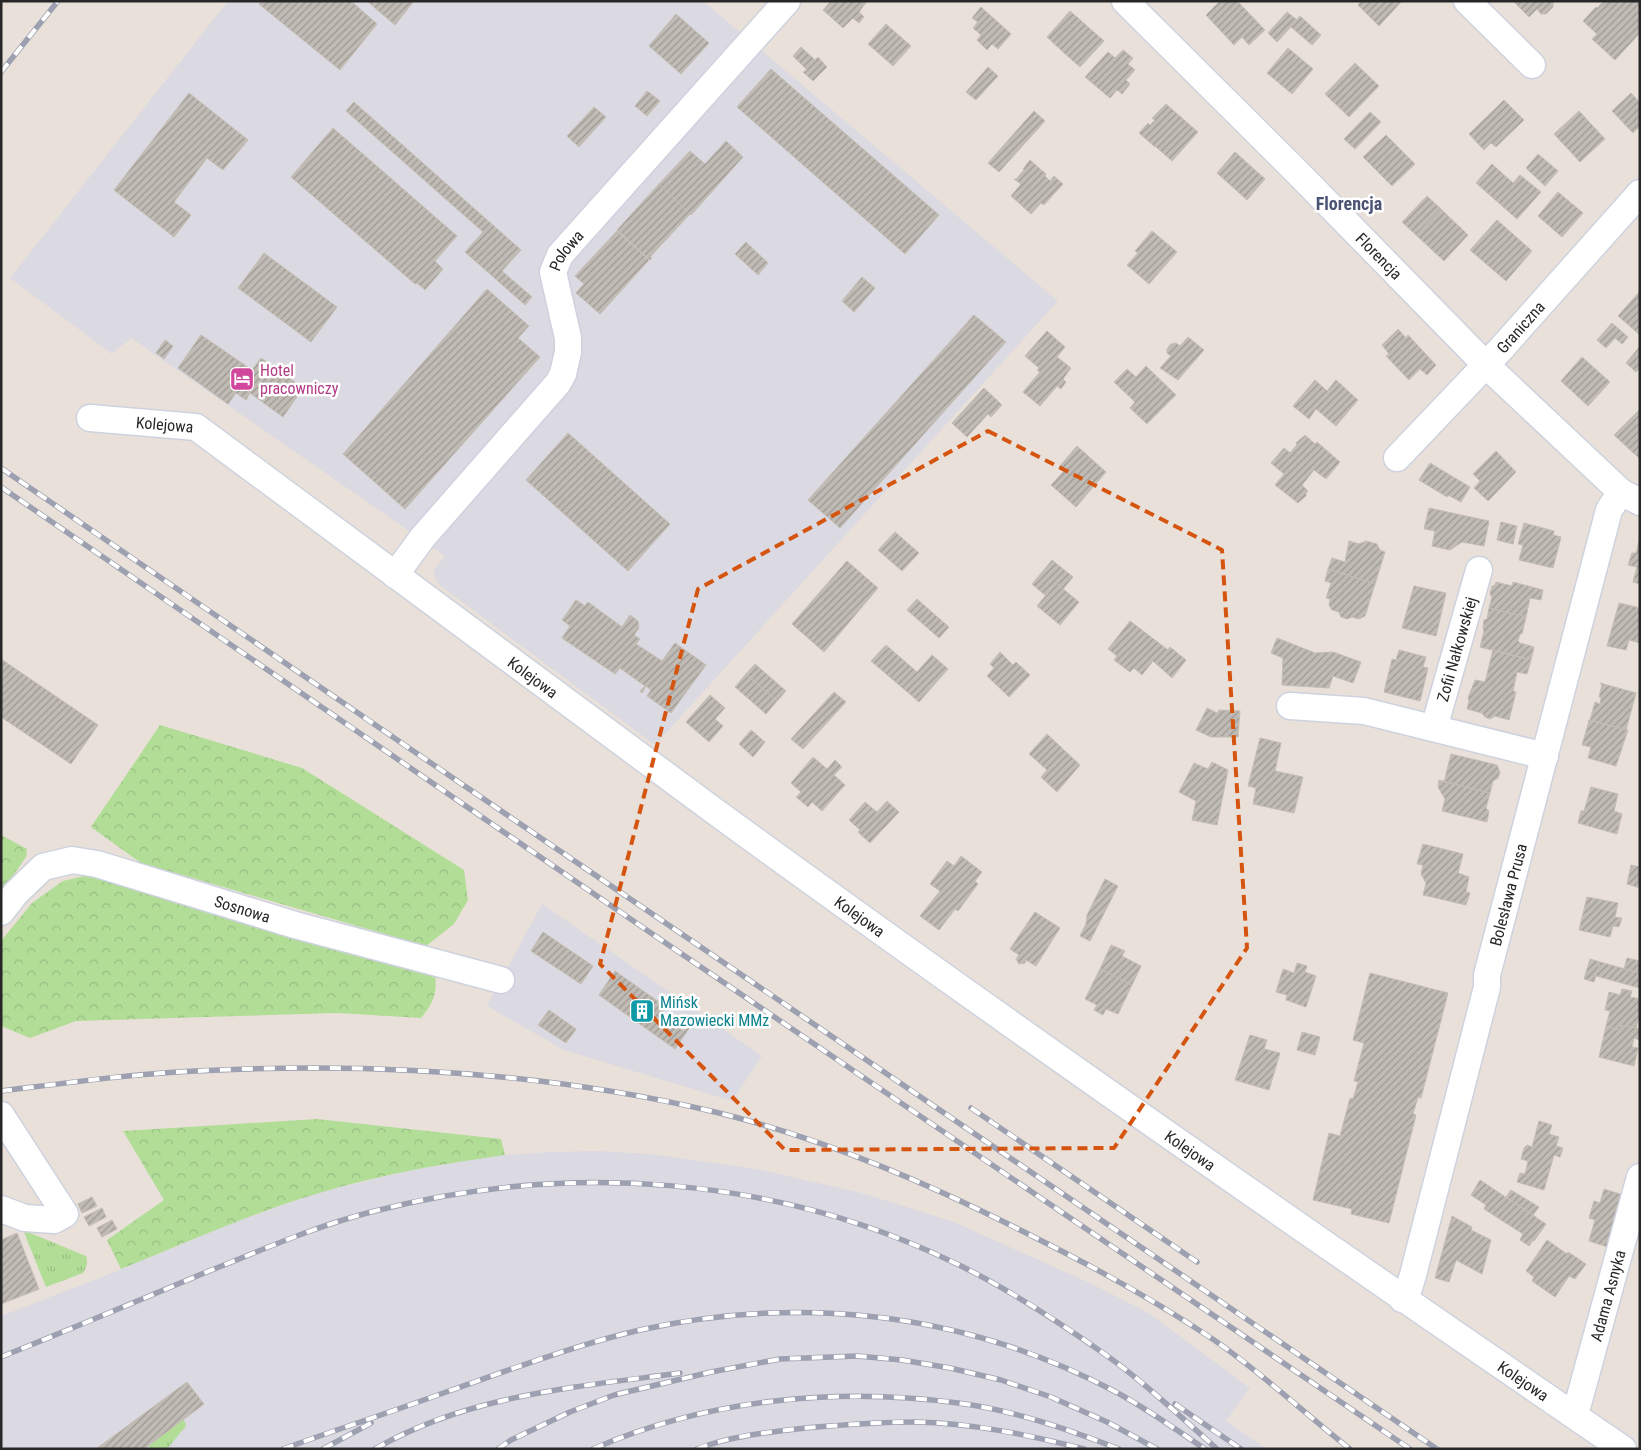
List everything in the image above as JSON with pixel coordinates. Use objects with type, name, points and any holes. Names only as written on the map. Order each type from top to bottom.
[{"type":"street","name":"Polowa","points":[[395,575],[423,538],[558,383],[563,374],[568,352],[568,338],[553,272],[560,255],[787,1]]},
{"type":"street","name":"Florencja","points":[[1125,1],[1297,172],[1486,365],[1630,497]]},
{"type":"street","points":[[1467,1],[1532,65]]},
{"type":"street","name":"Graniczna","points":[[1397,458],[1486,365],[1640,193]]},
{"type":"street","name":"Kolejowa","points":[[90,418],[196,428],[803,874],[1123,1104],[1623,1449]]},
{"type":"street","name":"Bolesława Prusa","points":[[1402,1298],[1409,1288],[1416,1266],[1487,987],[1487,975],[1609,510],[1630,497]]},
{"type":"street","name":"Zofii Nałkowskiej","points":[[1434,728],[1479,570]]},
{"type":"street","points":[[1290,706],[1364,711],[1545,756]]},
{"type":"street","name":"Sosnowa","points":[[1,912],[28,879],[42,867],[72,860],[97,864],[294,925],[501,980]]},
{"type":"street","points":[[1,1115],[64,1214],[54,1220],[25,1218],[1,1209]]},
{"type":"street","name":"Adama Asnyka","points":[[1572,1414],[1578,1404],[1640,1177]]},
{"type":"highlighted area","points":[[988,431],[1222,550],[1247,948],[1114,1148],[785,1150],[600,964],[698,589]]},
{"type":"shaded area","points":[[228,1],[703,1],[1058,301],[655,745],[438,584],[433,571],[445,556],[131,338],[112,354],[10,278]]},
{"type":"shaded area","points":[[542,904],[762,1056],[732,1101],[564,1050],[487,1006]]},
{"type":"shaded area","points":[[598,1151],[650,1154],[757,1169],[862,1193],[954,1222],[1090,1283],[1147,1312],[1250,1388],[1226,1421],[1267,1449],[1,1449],[1,1316],[233,1223],[317,1193],[412,1170],[464,1161],[505,1155]]},
{"type":"green space","points":[[160,725],[302,768],[464,870],[468,900],[454,924],[426,946],[141,863],[91,827]]},
{"type":"green space","points":[[1,835],[27,849],[26,857],[1,893]]},
{"type":"green space","points":[[100,872],[435,971],[436,985],[434,996],[421,1018],[337,1013],[76,1021],[30,1038],[1,1026],[1,941],[32,903],[63,881]]},
{"type":"green space","points":[[317,1119],[501,1139],[505,1155],[409,1171],[362,1181],[316,1194],[242,1220],[121,1269],[107,1240],[164,1200],[123,1131]]},
{"type":"green space","points":[[23,1230],[86,1256],[87,1264],[83,1273],[46,1287]]},
{"type":"green space","points":[[184,1419],[186,1426],[167,1449],[152,1449],[148,1446]]},
{"type":"building","points":[[262,1],[351,1],[377,24],[340,70],[259,4]]},
{"type":"building","points":[[367,1],[414,1],[395,25]]},
{"type":"building","points":[[831,1],[867,1],[859,12],[864,17],[859,23],[853,18],[843,28],[823,10]]},
{"type":"building","points":[[1220,1],[1237,1],[1265,30],[1249,45],[1242,37],[1234,45],[1206,15]]},
{"type":"building","points":[[1361,1],[1402,1],[1379,26],[1358,5]]},
{"type":"building","points":[[1513,1],[1553,1],[1553,7],[1546,14],[1541,14],[1537,9],[1529,17]]},
{"type":"building","points":[[1604,1],[1640,1],[1640,33],[1615,60],[1592,39],[1597,34],[1583,21]]},
{"type":"building","points":[[981,7],[1011,34],[998,49],[992,44],[987,50],[977,40],[981,35],[973,28],[978,22],[972,18]]},
{"type":"building","points":[[1070,11],[1087,26],[1063,52],[1047,37]]},
{"type":"building","points":[[1287,12],[1297,20],[1277,42],[1268,33]]},
{"type":"building","points":[[676,14],[709,43],[681,74],[649,46]]},
{"type":"building","points":[[1300,16],[1321,35],[1312,45],[1291,27]]},
{"type":"building","points":[[886,24],[911,46],[893,66],[868,44]]},
{"type":"building","points":[[1087,26],[1104,41],[1080,67],[1063,52]]},
{"type":"building","points":[[801,47],[815,60],[818,57],[827,67],[813,81],[803,72],[807,70],[793,56]]},
{"type":"building","points":[[1288,48],[1313,69],[1292,94],[1267,73]]},
{"type":"building","points":[[1123,50],[1133,58],[1128,64],[1135,70],[1126,80],[1130,84],[1122,94],[1117,90],[1110,98],[1085,77],[1108,52],[1115,58]]},
{"type":"building","points":[[1355,63],[1379,86],[1349,117],[1325,94]]},
{"type":"building","points":[[988,67],[998,76],[976,100],[966,92]]},
{"type":"building","points":[[771,69],[939,215],[905,254],[737,107]]},
{"type":"building","points":[[647,91],[660,101],[647,116],[635,106]]},
{"type":"building","points":[[189,93],[248,140],[223,170],[207,158],[174,202],[191,215],[174,237],[114,190]]},
{"type":"building","points":[[1631,93],[1640,103],[1640,126],[1633,133],[1612,111]]},
{"type":"building","points":[[1504,100],[1524,120],[1496,147],[1491,143],[1484,150],[1469,134]]},
{"type":"building","points":[[354,102],[521,250],[502,271],[532,297],[525,305],[465,252],[483,232],[346,111]]},
{"type":"building","points":[[1166,104],[1182,118],[1155,147],[1139,133],[1148,123],[1150,125],[1155,120],[1152,118]]},
{"type":"building","points":[[594,107],[606,117],[579,147],[567,136]]},
{"type":"building","points":[[1034,111],[1045,121],[999,172],[988,163]]},
{"type":"building","points":[[1579,111],[1605,139],[1580,162],[1554,134]]},
{"type":"building","points":[[1370,112],[1381,122],[1355,149],[1344,139]]},
{"type":"building","points":[[1182,118],[1198,132],[1172,161],[1156,147]]},
{"type":"building","points":[[333,128],[457,236],[435,261],[443,269],[425,290],[417,283],[415,284],[291,177]]},
{"type":"building","points":[[1386,135],[1415,164],[1392,186],[1363,157]]},
{"type":"building","points":[[726,141],[743,157],[691,215],[659,184],[690,151],[705,164]]},
{"type":"building","points":[[1235,152],[1265,179],[1247,200],[1217,173]]},
{"type":"building","points":[[1538,154],[1558,171],[1545,186],[1526,168]]},
{"type":"building","points":[[1030,160],[1046,174],[1045,176],[1050,181],[1054,176],[1063,184],[1044,205],[1041,203],[1031,214],[1011,196],[1021,184],[1014,179],[1024,170]]},
{"type":"building","points":[[1492,164],[1513,183],[1520,175],[1541,192],[1517,219],[1476,183]]},
{"type":"building","points":[[659,184],[690,214],[650,257],[652,258],[650,260],[617,230]]},
{"type":"building","points":[[1558,192],[1583,213],[1562,237],[1538,216]]},
{"type":"building","points":[[1427,196],[1441,209],[1416,235],[1402,222]]},
{"type":"building","points":[[1441,209],[1468,235],[1444,261],[1416,235]]},
{"type":"building","points":[[1497,220],[1532,251],[1506,281],[1470,250]]},
{"type":"building","points":[[617,231],[649,260],[600,314],[576,293],[584,284],[575,276]]},
{"type":"building","points":[[1152,231],[1177,252],[1149,284],[1127,265],[1138,253],[1135,251]]},
{"type":"building","points":[[746,242],[768,263],[758,275],[735,254]]},
{"type":"building","points":[[264,253],[337,307],[311,342],[238,288]]},
{"type":"building","points":[[862,277],[875,288],[854,312],[842,301]]},
{"type":"building","points":[[487,289],[529,326],[518,338],[540,357],[405,509],[343,454]]},
{"type":"building","points":[[1640,291],[1640,335],[1618,316]]},
{"type":"building","points":[[974,315],[1006,342],[840,528],[808,500]]},
{"type":"building","points":[[1612,323],[1628,337],[1622,344],[1615,338],[1606,348],[1597,340]]},
{"type":"building","points":[[1398,329],[1406,338],[1408,335],[1436,365],[1427,375],[1420,369],[1409,380],[1386,356],[1389,354],[1382,345]]},
{"type":"building","points":[[1047,331],[1065,347],[1057,357],[1071,368],[1063,379],[1066,382],[1061,389],[1057,386],[1040,406],[1023,392],[1040,372],[1037,370],[1039,368],[1025,356]]},
{"type":"building","name":"Hotel pracowniczy","points":[[201,335],[252,370],[261,358],[303,388],[283,417],[250,393],[246,400],[236,393],[228,404],[178,368]]},
{"type":"building","points":[[1188,337],[1204,350],[1178,380],[1160,368],[1171,356],[1167,353],[1167,349],[1171,344],[1176,343],[1180,346]]},
{"type":"building","points":[[165,340],[173,346],[164,359],[156,353]]},
{"type":"building","points":[[1640,346],[1640,368],[1636,372],[1626,363]]},
{"type":"building","points":[[1582,357],[1610,382],[1588,406],[1561,381]]},
{"type":"building","points":[[1146,366],[1176,395],[1147,424],[1130,408],[1135,402],[1114,382],[1127,369],[1136,377]]},
{"type":"building","points":[[1315,380],[1327,391],[1336,380],[1358,400],[1336,426],[1316,409],[1309,419],[1293,406]]},
{"type":"building","points":[[984,388],[1002,405],[991,417],[988,414],[967,437],[952,423]]},
{"type":"building","points":[[1640,409],[1640,459],[1614,435]]},
{"type":"building","points":[[568,433],[670,524],[628,571],[526,480]]},
{"type":"building","points":[[1305,435],[1315,444],[1317,442],[1340,462],[1326,479],[1314,470],[1302,485],[1308,491],[1306,496],[1298,503],[1275,485],[1284,474],[1271,463],[1284,448],[1290,453],[1297,445],[1296,443]]},
{"type":"building","points":[[1077,446],[1106,472],[1076,507],[1051,485],[1064,471],[1059,467]]},
{"type":"building","points":[[1496,451],[1516,472],[1488,501],[1474,488],[1480,481],[1473,474]]},
{"type":"building","points":[[1430,463],[1470,487],[1461,502],[1448,495],[1447,497],[1419,480]]},
{"type":"building","points":[[1429,508],[1489,521],[1484,546],[1462,542],[1450,550],[1432,546],[1435,531],[1424,529]]},
{"type":"building","points":[[1501,522],[1517,526],[1513,544],[1497,540]]},
{"type":"building","points":[[1524,523],[1554,531],[1553,535],[1561,537],[1553,568],[1519,560],[1523,545],[1518,544]]},
{"type":"building","points":[[895,532],[919,553],[902,571],[878,550]]},
{"type":"building","points":[[1349,541],[1359,544],[1366,541],[1377,544],[1380,550],[1385,552],[1375,584],[1328,569],[1332,558],[1345,562]]},
{"type":"building","points":[[1639,541],[1640,584],[1633,582],[1637,567],[1628,565],[1632,553],[1636,553]]},
{"type":"building","points":[[1052,560],[1073,577],[1063,589],[1056,583],[1046,596],[1032,584]]},
{"type":"building","points":[[847,561],[878,588],[824,652],[792,624]]},
{"type":"building","points":[[1328,569],[1375,584],[1365,616],[1359,619],[1352,617],[1347,619],[1341,617],[1339,612],[1332,610],[1329,605],[1330,599],[1326,598],[1331,583],[1325,581]]},
{"type":"building","points":[[1496,582],[1512,586],[1513,582],[1543,590],[1541,600],[1530,598],[1526,617],[1489,608],[1492,586]]},
{"type":"building","points":[[1056,583],[1079,602],[1060,625],[1037,606]]},
{"type":"building","points":[[1414,586],[1446,593],[1436,636],[1402,628]]},
{"type":"building","points":[[917,599],[949,627],[939,638],[907,610]]},
{"type":"building","points":[[576,600],[585,606],[588,602],[622,627],[630,615],[638,621],[639,628],[634,635],[640,639],[636,644],[662,661],[675,643],[706,665],[671,713],[647,696],[651,690],[646,686],[642,693],[640,691],[645,686],[620,668],[615,674],[562,638],[570,626],[562,620]]},
{"type":"building","points":[[1619,603],[1640,608],[1640,643],[1629,640],[1626,650],[1607,646]]},
{"type":"building","points":[[1489,608],[1526,617],[1522,634],[1520,634],[1518,641],[1534,647],[1531,660],[1480,647],[1484,631],[1484,620],[1487,619]]},
{"type":"building","points":[[1130,621],[1168,650],[1170,647],[1186,660],[1172,678],[1153,661],[1142,675],[1134,668],[1130,672],[1114,660],[1117,656],[1108,649]]},
{"type":"building","points":[[1277,638],[1315,653],[1333,652],[1361,662],[1353,683],[1333,676],[1329,688],[1282,685],[1283,658],[1271,653]]},
{"type":"building","points":[[886,645],[917,672],[932,655],[948,669],[919,702],[871,661]]},
{"type":"building","points":[[1399,650],[1426,657],[1423,667],[1428,668],[1420,701],[1384,692],[1392,659],[1396,660]]},
{"type":"building","points":[[1493,650],[1531,660],[1527,674],[1517,672],[1513,691],[1516,692],[1509,720],[1495,716],[1490,719],[1482,713],[1467,709],[1468,698],[1475,680],[1485,682]]},
{"type":"building","points":[[1000,652],[1013,665],[1016,662],[1030,675],[1009,697],[987,676],[994,668],[990,664]]},
{"type":"building","points":[[1,659],[98,725],[71,764],[1,717]]},
{"type":"building","points":[[755,664],[786,691],[777,701],[746,674]]},
{"type":"building","points":[[746,674],[777,701],[766,714],[735,687]]},
{"type":"building","points":[[1600,683],[1636,693],[1626,730],[1590,720],[1595,702],[1600,704],[1601,698],[1599,697],[1602,685]]},
{"type":"building","points":[[834,692],[846,702],[803,749],[791,739]]},
{"type":"building","points":[[710,695],[725,708],[715,719],[723,726],[709,742],[686,722]]},
{"type":"building","points":[[1207,708],[1217,713],[1219,710],[1240,711],[1238,737],[1211,737],[1196,730]]},
{"type":"building","points":[[1588,720],[1628,730],[1616,766],[1588,758],[1591,747],[1582,745]]},
{"type":"building","points":[[751,730],[765,742],[753,757],[739,744]]},
{"type":"building","points":[[1047,734],[1080,765],[1057,792],[1041,777],[1047,770],[1029,754]]},
{"type":"building","points":[[1260,738],[1281,743],[1275,771],[1303,777],[1294,813],[1253,804],[1256,788],[1248,786]]},
{"type":"building","points":[[1451,754],[1497,765],[1500,772],[1498,778],[1493,781],[1490,793],[1444,782]]},
{"type":"building","points":[[813,757],[827,769],[835,760],[842,767],[834,775],[845,785],[822,811],[812,802],[808,807],[796,797],[801,792],[791,783]]},
{"type":"building","points":[[1212,762],[1228,770],[1217,825],[1192,820],[1196,801],[1179,792],[1194,763],[1208,769]]},
{"type":"building","points":[[1439,780],[1490,793],[1486,808],[1489,811],[1487,822],[1442,811],[1445,799],[1438,787]]},
{"type":"building","points":[[1591,787],[1618,794],[1614,811],[1622,814],[1617,834],[1578,823],[1581,811],[1584,811]]},
{"type":"building","points":[[887,801],[899,812],[870,843],[849,820],[865,802],[877,812]]},
{"type":"building","points":[[1423,844],[1463,854],[1458,873],[1469,877],[1466,892],[1470,893],[1466,905],[1423,895],[1426,883],[1421,874],[1423,865],[1417,864]]},
{"type":"building","points":[[961,856],[982,872],[975,881],[978,884],[958,911],[955,909],[939,930],[920,916],[940,891],[930,884],[947,861],[954,866]]},
{"type":"building","points":[[1631,865],[1640,867],[1640,888],[1627,884]]},
{"type":"building","points":[[1105,879],[1118,886],[1090,941],[1080,936],[1086,924],[1087,915]]},
{"type":"building","points":[[1587,897],[1618,903],[1615,917],[1622,918],[1619,927],[1613,926],[1610,937],[1579,930]]},
{"type":"building","points":[[1035,912],[1060,928],[1036,966],[1026,960],[1025,963],[1019,964],[1016,959],[1019,955],[1010,949]]},
{"type":"building","points":[[543,932],[593,966],[581,984],[531,951]]},
{"type":"building","points":[[1111,945],[1125,951],[1122,956],[1141,966],[1132,985],[1100,969]]},
{"type":"building","points":[[1627,958],[1640,961],[1640,973],[1624,969]]},
{"type":"building","points":[[1590,959],[1600,962],[1594,982],[1584,979]]},
{"type":"building","points":[[1600,962],[1640,973],[1640,988],[1596,976]]},
{"type":"building","points":[[1297,963],[1307,966],[1305,972],[1316,976],[1306,1007],[1286,1000],[1287,995],[1276,992],[1283,969],[1294,973]]},
{"type":"building","points":[[1100,969],[1132,985],[1118,1014],[1106,1009],[1103,1015],[1094,1010],[1097,1005],[1085,999]]},
{"type":"building","name":"Mińsk Mazowiecki MMz","points":[[615,971],[666,1007],[661,1015],[674,1028],[676,1026],[684,1031],[690,1023],[692,1024],[675,1049],[599,995]]},
{"type":"building","points":[[1370,973],[1448,993],[1421,1098],[1418,1097],[1413,1114],[1416,1115],[1389,1223],[1351,1214],[1352,1209],[1313,1200],[1329,1133],[1340,1136],[1350,1098],[1353,1099],[1358,1082],[1354,1081],[1364,1043],[1353,1040]]},
{"type":"building","points":[[1622,989],[1632,991],[1630,997],[1640,999],[1640,1021],[1638,1021],[1636,1028],[1621,1025],[1620,1030],[1606,1026],[1610,1011],[1605,1010],[1609,992],[1620,995]]},
{"type":"building","points":[[549,1010],[576,1029],[566,1043],[538,1025]]},
{"type":"building","points":[[1621,1025],[1640,1029],[1640,1040],[1634,1038],[1632,1047],[1638,1048],[1634,1066],[1599,1057],[1606,1026],[1620,1030]]},
{"type":"building","points":[[1302,1032],[1320,1037],[1315,1055],[1297,1050]]},
{"type":"building","points":[[1250,1035],[1267,1040],[1264,1049],[1280,1053],[1269,1090],[1235,1080]]},
{"type":"building","points":[[1539,1121],[1552,1125],[1549,1134],[1559,1137],[1556,1146],[1563,1148],[1560,1157],[1554,1155],[1544,1190],[1517,1182],[1520,1173],[1525,1174],[1528,1161],[1521,1159],[1524,1148],[1527,1145],[1532,1147]]},
{"type":"building","points":[[1480,1180],[1546,1224],[1529,1246],[1520,1240],[1523,1234],[1484,1209],[1486,1205],[1471,1195]]},
{"type":"building","points":[[1604,1189],[1623,1195],[1611,1231],[1619,1233],[1614,1249],[1589,1241],[1595,1220],[1589,1218],[1594,1201],[1600,1203]]},
{"type":"building","points":[[1511,1190],[1539,1207],[1533,1215],[1506,1197]]},
{"type":"building","points":[[92,1197],[97,1206],[82,1213],[78,1204]]},
{"type":"building","points":[[102,1208],[106,1217],[89,1226],[84,1217]]},
{"type":"building","points":[[1452,1216],[1472,1227],[1471,1230],[1491,1240],[1482,1274],[1456,1260],[1449,1282],[1435,1278]]},
{"type":"building","points":[[112,1220],[117,1229],[102,1237],[97,1228]]},
{"type":"building","points":[[17,1233],[39,1289],[1,1304],[1,1240]]},
{"type":"building","points":[[1547,1240],[1586,1264],[1575,1279],[1569,1276],[1555,1297],[1532,1281],[1534,1277],[1526,1271]]},
{"type":"building","points":[[187,1382],[204,1404],[144,1449],[96,1449]]},
{"type":"railway","points":[[1,72],[58,1]]},
{"type":"railway","points":[[1,468],[1437,1449]]},
{"type":"railway","points":[[1,487],[648,931],[1410,1449]]},
{"type":"railway","points":[[1,1091],[172,1072],[326,1068],[391,1069],[457,1073],[587,1087],[715,1112],[797,1135],[916,1181],[994,1217],[1102,1272],[1214,1340],[1249,1366],[1350,1449]]},
{"type":"railway","points":[[971,1108],[1197,1262]]},
{"type":"railway","points":[[1,1357],[289,1239],[371,1212],[445,1196],[520,1186],[595,1183],[670,1186],[744,1195],[817,1212],[889,1235],[959,1265],[1034,1307],[1106,1355],[1149,1389],[1217,1449]]},
{"type":"railway","points":[[283,1449],[544,1358],[616,1336],[701,1319],[762,1313],[823,1313],[883,1318],[942,1328],[1000,1344],[1058,1365],[1114,1391],[1205,1449]]},
{"type":"railway","points":[[498,1449],[511,1440],[570,1412],[614,1395],[711,1372],[780,1359],[857,1356],[902,1360],[950,1368],[1001,1380],[1051,1397],[1107,1422],[1157,1449]]},
{"type":"railway","points":[[375,1449],[447,1416],[485,1405],[562,1389],[680,1373]]},
{"type":"railway","points":[[593,1449],[636,1432],[681,1418],[726,1408],[772,1401],[866,1396],[912,1398],[999,1410],[1060,1428],[1119,1449]]},
{"type":"railway","points":[[1175,1404],[1241,1449]]},
{"type":"railway","points":[[697,1449],[736,1438],[778,1431],[846,1425],[915,1422],[958,1425],[1000,1431],[1084,1449]]},
{"type":"railway","points":[[323,1449],[371,1423]]},
{"type":"place","name":"Hotel pracowniczy","points":[[242,379]]},
{"type":"place","name":"Mińsk Mazowiecki MMz","points":[[642,1011]]},
{"type":"district","name":"Florencja","points":[[1349,204]]}]
